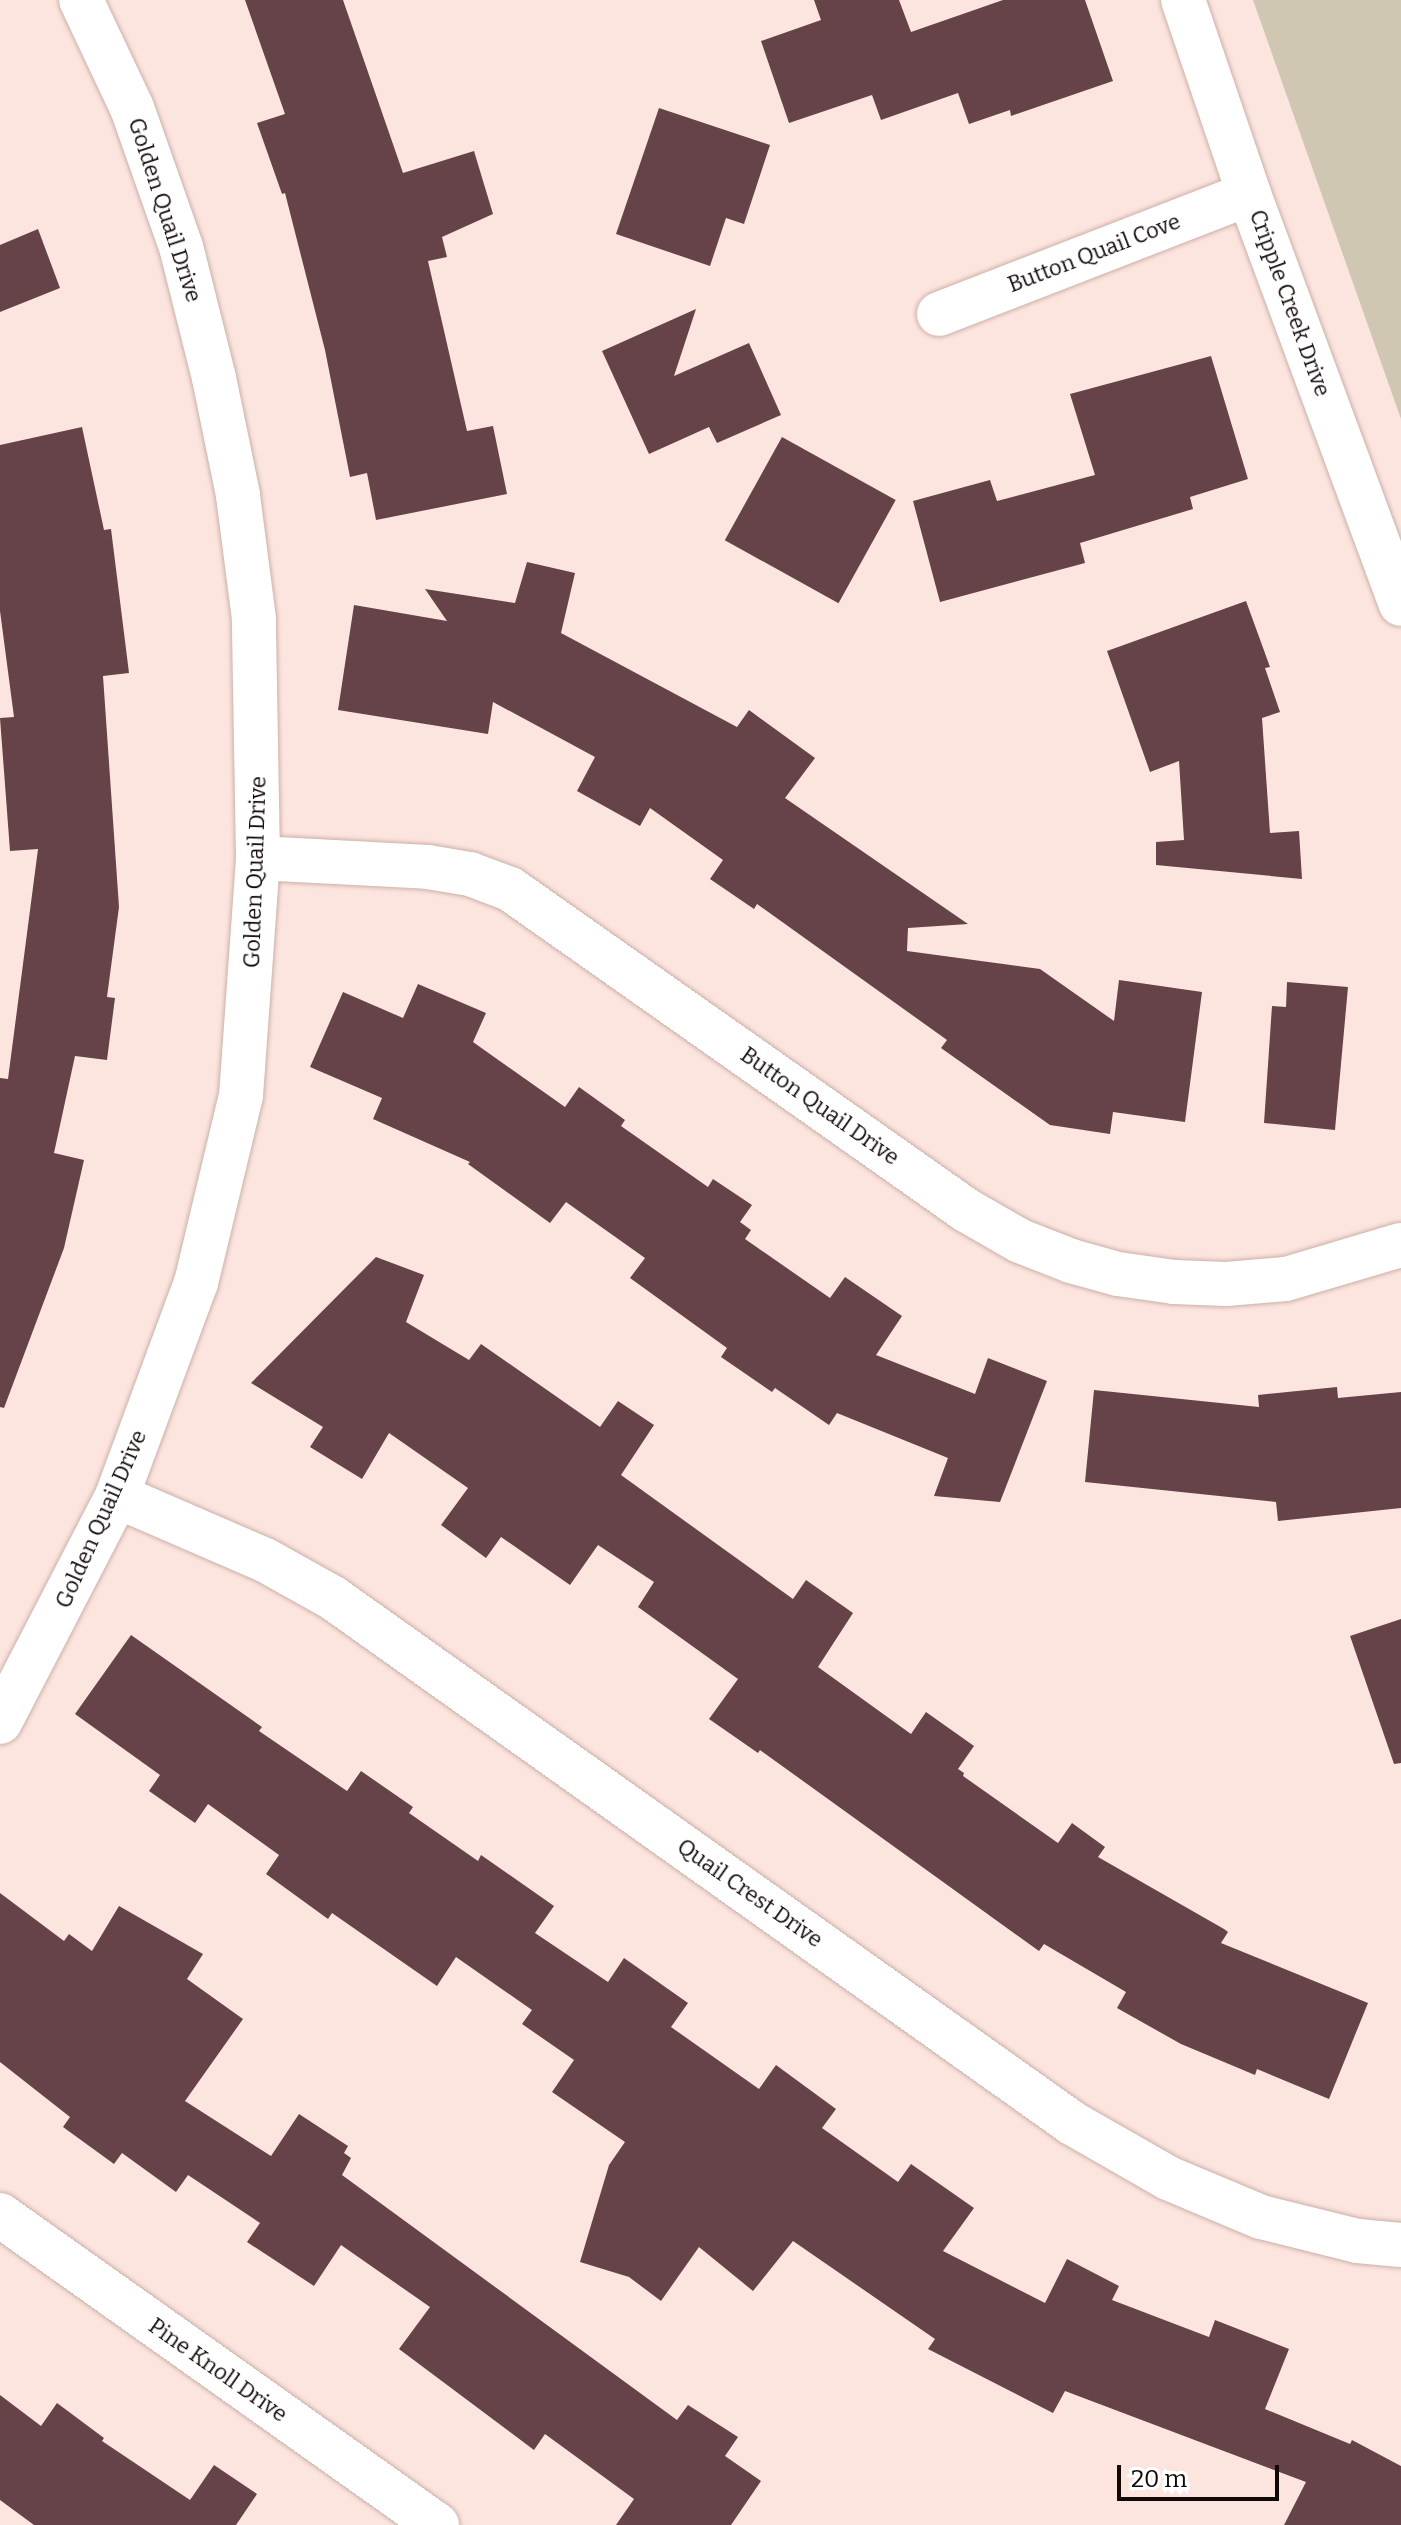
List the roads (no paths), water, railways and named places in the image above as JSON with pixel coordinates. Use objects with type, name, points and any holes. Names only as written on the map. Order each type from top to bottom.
[{"type":"street","name":"Golden Quail Drive","points":[[0,1722],[117,1496],[196,1283],[241,1096],[258,858],[254,619],[238,495],[214,378],[176,233],[132,108],[81,0]]},
{"type":"street","name":"Cripple Creek Drive","points":[[1183,0],[1249,194],[1401,604]]},
{"type":"street","name":"Button Quail Cove","points":[[939,314],[1249,194]]},
{"type":"street","name":"Button Quail Drive","points":[[258,858],[428,867],[470,874],[510,889],[966,1210],[1020,1241],[1071,1261],[1132,1276],[1226,1284],[1286,1279],[1401,1245]]},
{"type":"street","name":"Quail Crest Drive","points":[[117,1496],[265,1560],[333,1598],[1086,2131],[1168,2178],[1261,2217],[1358,2241],[1401,2245]]},
{"type":"street","name":"Pine Knoll Drive","points":[[0,2215],[437,2525]]}]
